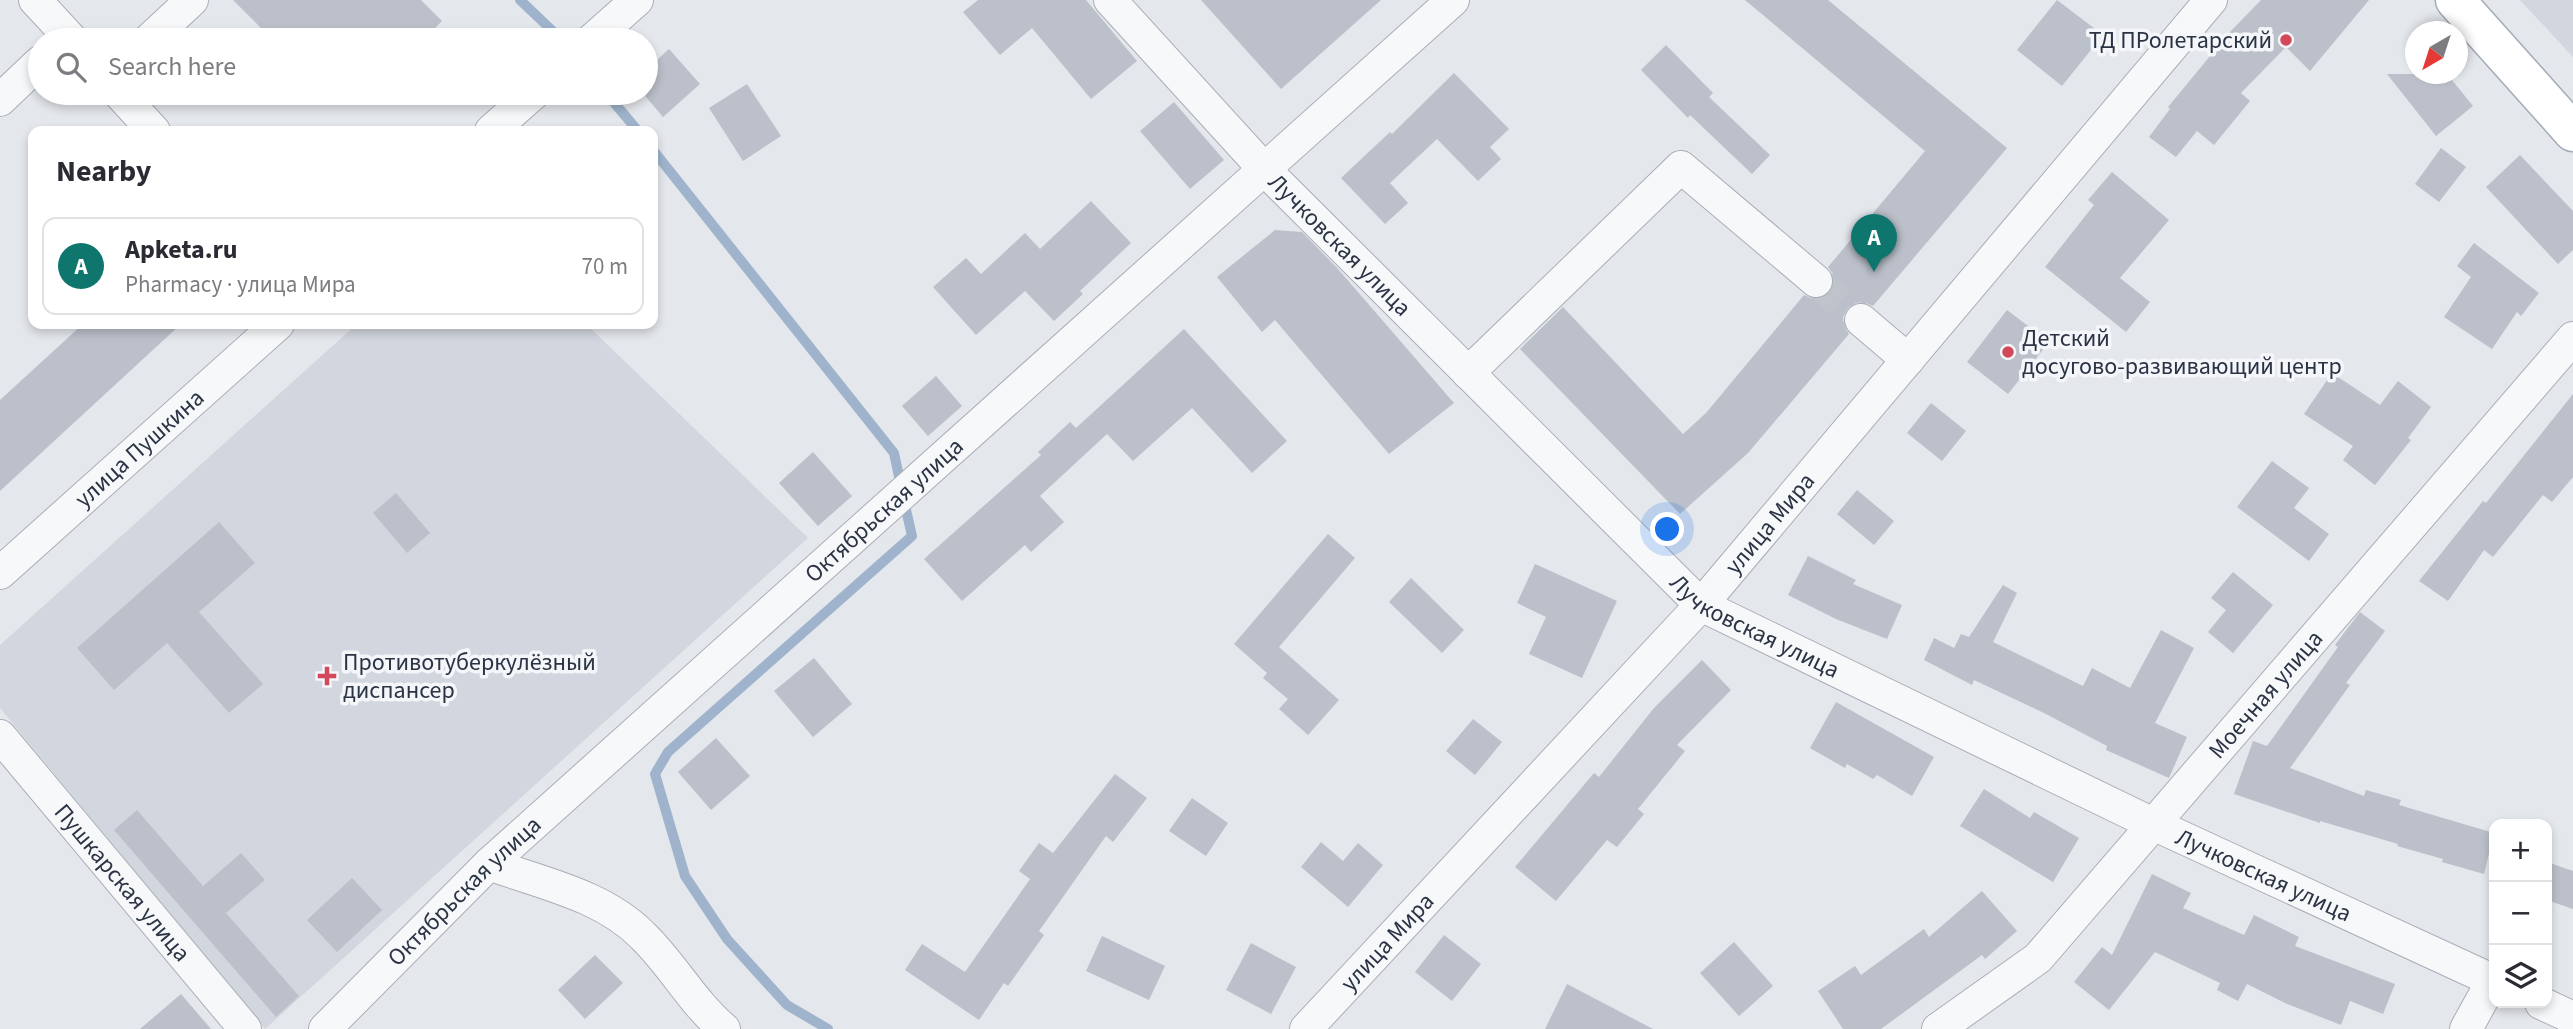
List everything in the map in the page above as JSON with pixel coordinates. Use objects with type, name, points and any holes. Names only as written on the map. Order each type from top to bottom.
[{"type":"main road","points":[[2455,0],[2573,132]]},
{"type":"street","points":[[36,0],[58,28]]},
{"type":"street","points":[[162,28],[192,0]]},
{"type":"street","points":[[606,28],[637,0]]},
{"type":"street","name":"Лучковская улица","points":[[1110,0],[1265,170],[1701,605],[2153,824],[2489,979]]},
{"type":"street","name":"Октябрьская улица","points":[[325,1029],[489,864],[1453,0]]},
{"type":"street","name":"улица Мира","points":[[1306,1029],[1701,605],[2211,0]]},
{"type":"street","points":[[0,100],[28,73]]},
{"type":"street","points":[[130,105],[149,126]]},
{"type":"street","points":[[497,126],[520,105]]},
{"type":"street","points":[[1468,373],[1681,167],[1816,281]]},
{"type":"street","points":[[1861,320],[1908,360]]},
{"type":"street","name":"улица Пушкина","points":[[0,573],[272,329]]},
{"type":"street","name":"Моечная улица","points":[[1938,1029],[2038,958],[2573,338]]},
{"type":"street","name":"Пушкарская улица","points":[[0,736],[245,1029]]},
{"type":"street","points":[[489,864],[603,905],[643,935],[708,1016],[724,1029]]},
{"type":"street","points":[[2466,1029],[2489,990]]},
{"type":"street","points":[[2552,1008],[2573,1018]]},
{"type":"shaded area","points":[[2520,0],[2573,0],[2573,57]]},
{"type":"shaded area","name":"Противотуберкулёзный диспансер","points":[[351,329],[591,329],[808,538],[265,1029],[0,708],[0,645]]},
{"type":"building","points":[[233,0],[421,0],[442,21],[435,28],[261,28]]},
{"type":"building","points":[[978,0],[1086,0],[1137,61],[1091,99],[1032,28],[1000,55],[963,12]]},
{"type":"building","points":[[1201,0],[1381,0],[1281,89]]},
{"type":"building","points":[[1745,0],[1828,0],[2007,148],[1873,306],[1864,302],[1848,308],[1843,317],[1849,334],[1748,453],[1680,514],[1520,349],[1563,307],[1683,434],[1706,413],[1804,295],[1813,299],[1823,298],[1830,293],[1834,284],[1833,274],[1828,267],[1925,151]]},
{"type":"building","points":[[2057,0],[2103,35],[2062,86],[2017,50]]},
{"type":"building","points":[[2261,0],[2369,0],[2310,71],[2286,47],[2241,93],[2250,101],[2214,145],[2197,131],[2176,157],[2149,137],[2170,109],[2168,107],[2229,33]]},
{"type":"building","points":[[1666,45],[1713,93],[1709,97],[1770,155],[1752,174],[1690,115],[1688,118],[1641,70]]},
{"type":"building","points":[[669,49],[700,84],[663,117],[653,105],[658,105],[658,59]]},
{"type":"building","points":[[1454,73],[1509,129],[1490,147],[1501,159],[1478,181],[1437,139],[1390,183],[1408,203],[1385,224],[1341,178],[1390,132],[1392,134]]},
{"type":"building","points":[[2387,74],[2405,74],[2405,84],[2455,84],[2473,106],[2436,136]]},
{"type":"building","points":[[747,84],[781,136],[743,161],[709,108]]},
{"type":"building","points":[[1174,102],[1224,160],[1190,189],[1140,131]]},
{"type":"building","points":[[2441,148],[2466,167],[2439,202],[2415,184]]},
{"type":"building","points":[[2520,155],[2573,211],[2573,250],[2558,264],[2486,187]]},
{"type":"building","points":[[2112,172],[2169,220],[2120,278],[2150,302],[2126,332],[2045,267],[2094,205],[2088,200]]},
{"type":"building","points":[[1091,201],[1131,243],[1080,291],[1083,294],[1054,321],[1025,291],[976,335],[933,287],[966,258],[981,274],[1025,233],[1040,249]]},
{"type":"building","points":[[1275,230],[1302,232],[1338,269],[1454,403],[1389,454],[1275,320],[1262,332],[1217,277]]},
{"type":"building","points":[[2474,243],[2539,293],[2521,316],[2517,312],[2492,349],[2444,317],[2471,277],[2457,266]]},
{"type":"building","name":"Детский досугово-развивающий центр","points":[[2007,310],[2049,342],[2008,394],[1967,362]]},
{"type":"building","points":[[78,329],[176,329],[0,491],[0,400]]},
{"type":"building","points":[[1184,329],[1287,441],[1252,473],[1192,408],[1133,461],[1107,434],[1040,496],[1064,522],[1031,552],[1025,545],[962,601],[924,559],[1041,455],[1038,452],[1070,422],[1076,428]]},
{"type":"building","points":[[2332,373],[2380,405],[2398,381],[2431,407],[2408,438],[2411,440],[2375,485],[2343,460],[2353,446],[2304,414]]},
{"type":"building","points":[[936,376],[962,406],[928,436],[902,406]]},
{"type":"building","points":[[2573,394],[2573,477],[2552,502],[2543,495],[2493,557],[2484,550],[2448,601],[2419,581],[2483,501],[2486,503]]},
{"type":"building","points":[[1931,403],[1966,431],[1942,461],[1907,433]]},
{"type":"building","points":[[813,452],[852,496],[818,526],[779,483]]},
{"type":"building","points":[[2272,461],[2309,488],[2294,508],[2329,534],[2309,561],[2237,507]]},
{"type":"building","points":[[1857,490],[1894,521],[1874,545],[1837,514]]},
{"type":"building","points":[[396,493],[430,533],[407,553],[373,513]]},
{"type":"building","points":[[219,522],[255,563],[199,612],[263,684],[229,713],[167,643],[114,690],[77,648]]},
{"type":"building","points":[[1328,534],[1355,558],[1279,647],[1339,700],[1308,735],[1279,709],[1288,699],[1263,678],[1267,673],[1234,644]]},
{"type":"building","points":[[1808,556],[1856,580],[1853,584],[1902,605],[1887,639],[1836,619],[1788,595]]},
{"type":"building","points":[[1535,564],[1617,601],[1582,678],[1529,654],[1546,617],[1517,603]]},
{"type":"building","points":[[2233,572],[2273,605],[2233,653],[2208,632],[2226,610],[2211,598]]},
{"type":"building","points":[[1411,578],[1464,630],[1442,653],[1389,602]]},
{"type":"building","points":[[2003,585],[2017,593],[1993,642],[2083,686],[2092,668],[2130,688],[2161,630],[2194,648],[2155,723],[2187,737],[2169,778],[2106,750],[2107,746],[2044,713],[1974,680],[1972,685],[1924,660],[1934,638],[1954,648],[1961,634],[1969,637]]},
{"type":"building","points":[[2360,612],[2385,631],[2346,683],[2350,685],[2290,768],[2364,796],[2366,790],[2401,800],[2399,805],[2489,832],[2489,854],[2484,874],[2442,862],[2443,859],[2397,846],[2398,844],[2320,823],[2234,794],[2253,741],[2267,746],[2338,647],[2335,645]]},
{"type":"building","points":[[814,658],[852,704],[813,737],[774,691]]},
{"type":"building","points":[[1702,660],[1731,690],[1677,745],[1685,751],[1638,809],[1644,814],[1617,847],[1607,840],[1556,901],[1515,867],[1594,773],[1599,777],[1654,708]]},
{"type":"building","points":[[1836,702],[1934,757],[1912,796],[1877,775],[1873,779],[1847,764],[1845,768],[1810,748]]},
{"type":"building","points":[[1473,719],[1502,742],[1475,775],[1446,751]]},
{"type":"building","points":[[716,738],[750,776],[711,810],[678,772]]},
{"type":"building","points":[[1115,774],[1147,798],[1113,842],[1106,836],[1039,931],[1044,935],[1008,986],[1004,983],[979,1020],[905,970],[922,944],[965,972],[1030,879],[1019,871],[1039,843],[1053,853]]},
{"type":"building","points":[[1984,789],[2030,818],[2034,812],[2079,838],[2053,882],[1960,826]]},
{"type":"building","points":[[1192,798],[1228,823],[1206,856],[1169,831]]},
{"type":"building","points":[[137,810],[203,886],[241,853],[265,880],[226,913],[299,996],[276,1017],[114,830]]},
{"type":"building","points":[[1321,842],[1343,861],[1358,843],[1383,865],[1348,907],[1301,867]]},
{"type":"building","points":[[2552,864],[2573,871],[2573,909],[2552,902]]},
{"type":"building","points":[[2152,874],[2191,893],[2183,908],[2244,935],[2254,915],[2299,937],[2295,946],[2395,984],[2383,1014],[2350,1001],[2341,1025],[2285,1003],[2247,984],[2238,1001],[2217,990],[2220,983],[2155,952],[2109,1010],[2074,982],[2102,947],[2112,955]]},
{"type":"building","points":[[352,878],[382,910],[337,952],[307,920]]},
{"type":"building","points":[[1982,891],[2017,931],[1985,959],[1982,955],[1881,1029],[1843,1029],[1818,991],[1855,966],[1861,975],[1924,929],[1929,937]]},
{"type":"building","points":[[1444,935],[1481,964],[1452,1001],[1415,972]]},
{"type":"building","points":[[1102,936],[1165,966],[1149,1000],[1086,971]]},
{"type":"building","points":[[1734,942],[1773,986],[1739,1016],[1700,973]]},
{"type":"building","points":[[1251,943],[1296,967],[1271,1014],[1226,990]]},
{"type":"building","points":[[595,955],[623,983],[585,1019],[558,990]]},
{"type":"building","points":[[1567,984],[1653,1029],[1545,1029]]},
{"type":"building","points":[[181,994],[211,1029],[140,1029]]},
{"type":"waterway","points":[[520,0],[549,28]]},
{"type":"waterway","points":[[616,105],[634,126]]},
{"type":"waterway","points":[[658,156],[894,453],[901,486]]},
{"type":"waterway","points":[[828,1029],[787,1005],[727,939],[685,876],[655,774],[668,752],[912,536],[904,501]]},
{"type":"tunnel","points":[[1816,281],[1861,320]]},
{"type":"place","name":"ТД ПРолетарский","points":[[2286,40]]},
{"type":"place","name":"Apketa.ru","points":[[1874,272]]},
{"type":"place","name":"Детский досугово-развивающий центр","points":[[2008,352]]},
{"type":"place","name":"Противотуберкулёзный диспансер","points":[[327,676]]}]
